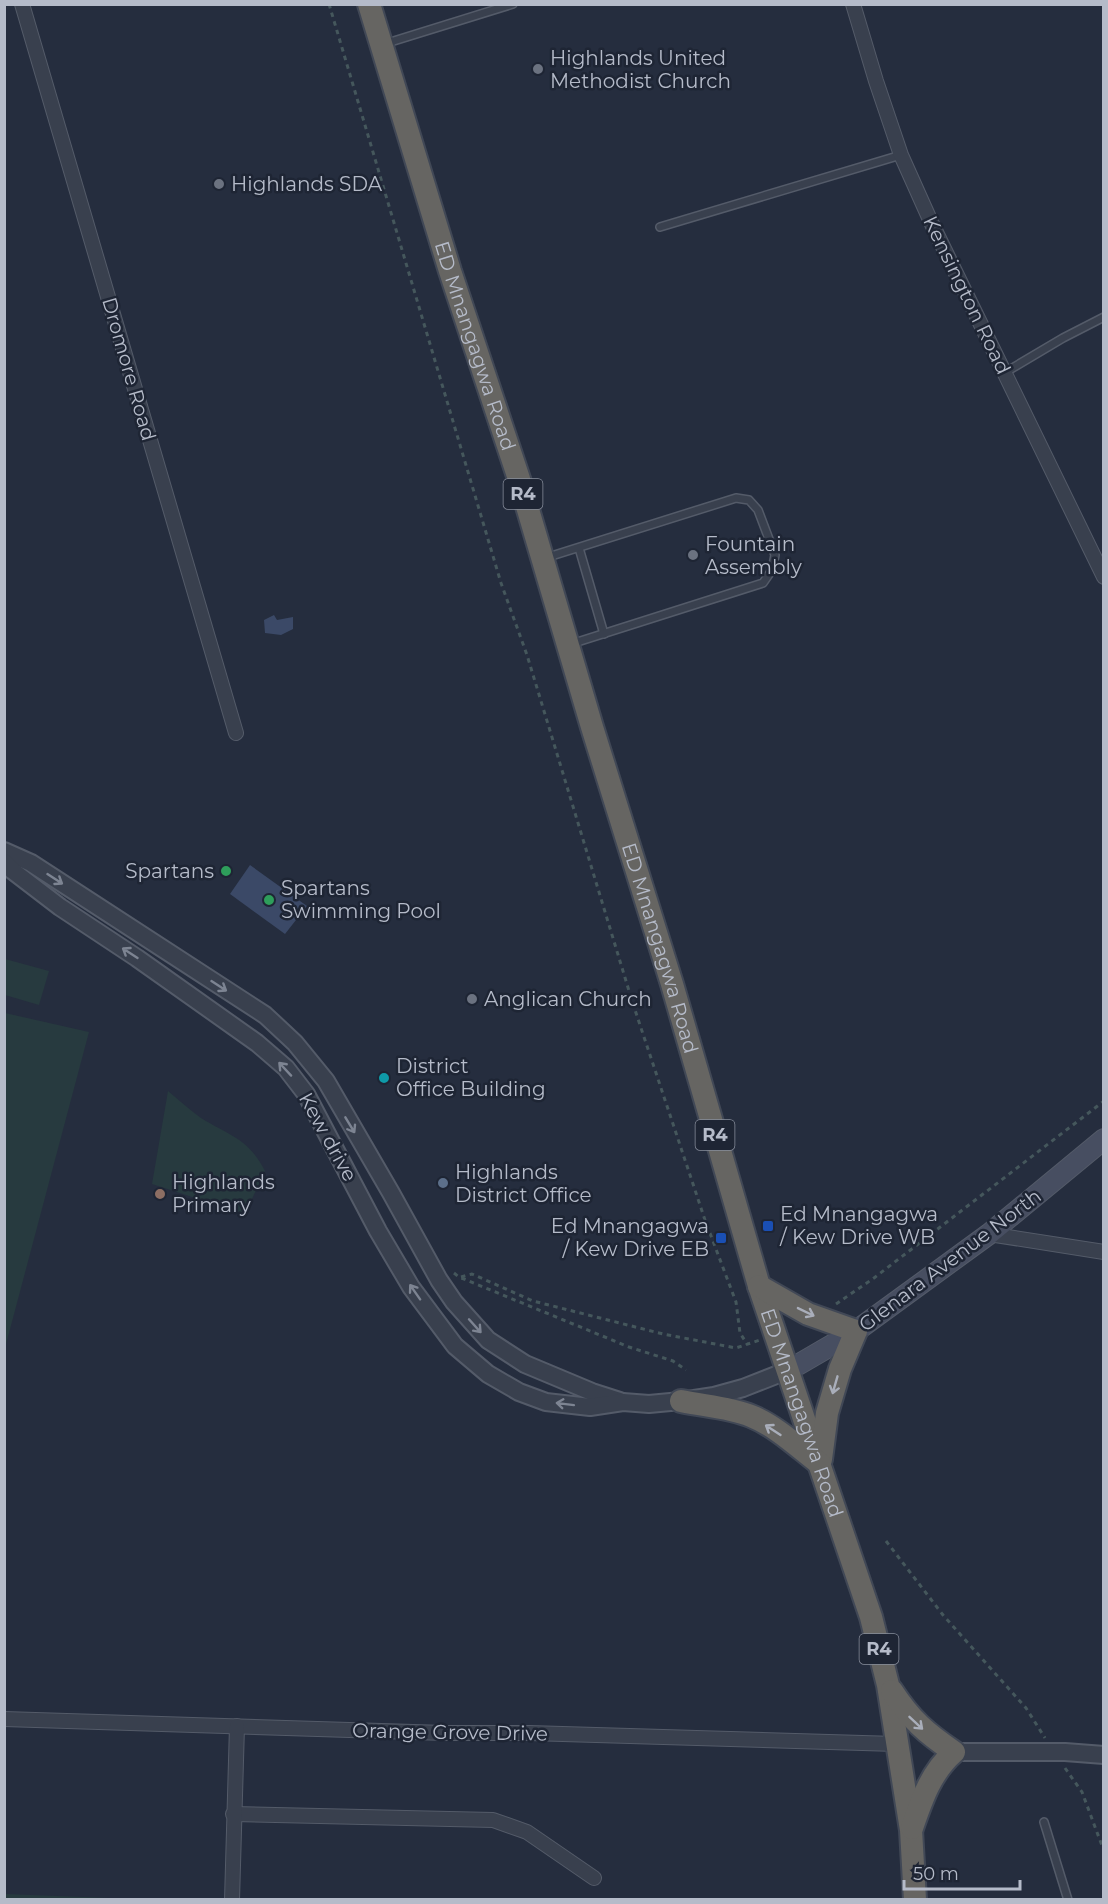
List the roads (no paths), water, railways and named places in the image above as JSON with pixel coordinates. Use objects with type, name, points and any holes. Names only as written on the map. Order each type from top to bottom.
[{"type":"highway","name":"ED Mnangagwa Road","points":[[369,4],[450,270],[519,479],[672,984],[759,1286],[871,1617],[888,1684],[911,1830],[915,1899]]},
{"type":"highway","points":[[759,1286],[808,1314],[856,1331],[840,1369],[827,1413],[820,1464]]},
{"type":"highway","points":[[681,1401],[752,1416],[788,1439],[820,1464]]},
{"type":"highway","points":[[888,1684],[907,1715],[929,1735],[954,1752],[933,1776],[911,1830]]},
{"type":"main road","name":"Glenara Avenue North","points":[[789,1370],[856,1331],[989,1234],[1104,1139]]},
{"type":"street","name":"Dromore Road","points":[[22,4],[236,733]]},
{"type":"street","name":"Kensington Road","points":[[853,4],[901,155],[931,222],[1104,577]]},
{"type":"street","name":"Kew drive","points":[[4,850],[31,863],[265,1015],[296,1043],[326,1081],[439,1280],[454,1302],[488,1340],[525,1364],[592,1392],[623,1402]]},
{"type":"street","name":"Kew drive","points":[[4,862],[60,907],[147,964],[257,1043],[286,1068],[306,1094],[378,1231],[411,1287],[455,1346],[488,1374],[519,1392],[546,1402],[590,1407],[623,1402],[649,1404],[681,1401],[724,1394],[789,1370]]},
{"type":"street","points":[[989,1234],[1104,1252]]},
{"type":"street","name":"Orange Grove Drive","points":[[4,1719],[896,1744]]},
{"type":"street","points":[[232,1899],[237,1726]]},
{"type":"street","points":[[954,1752],[1053,1751],[1104,1755]]},
{"type":"street","points":[[233,1814],[493,1820],[527,1833],[594,1878]]},
{"type":"lane","points":[[381,45],[513,4]]},
{"type":"lane","points":[[660,227],[901,155]]},
{"type":"lane","points":[[1004,373],[1104,317]]},
{"type":"lane","points":[[543,559],[736,498],[749,500],[758,510],[775,555],[772,570],[763,583],[568,645]]},
{"type":"lane","points":[[579,548],[604,634]]},
{"type":"lane","points":[[1044,1822],[1068,1899]]},
{"type":"water","points":[[274,615],[277,620],[293,617],[293,629],[281,635],[265,633],[264,620]]},
{"type":"water","name":"Spartans Swimming Pool","points":[[250,865],[307,906],[285,934],[230,894]]},
{"type":"place","name":"Highlands United Methodist Church","points":[[538,69]]},
{"type":"place","name":"Highlands SDA","points":[[219,184]]},
{"type":"place","name":"Fountain Assembly","points":[[693,555]]},
{"type":"place","name":"Spartans","points":[[226,871]]},
{"type":"place","name":"Spartans Swimming Pool","points":[[269,900]]},
{"type":"place","name":"Anglican Church","points":[[472,999]]},
{"type":"place","name":"District Office Building","points":[[384,1078]]},
{"type":"place","name":"Highlands District Office","points":[[443,1183]]},
{"type":"place","name":"Highlands Primary","points":[[160,1194]]},
{"type":"place","name":"Ed Mnangagwa / Kew Drive WB","points":[[768,1226]]},
{"type":"place","name":"Ed Mnangagwa / Kew Drive EB","points":[[721,1238]]}]
